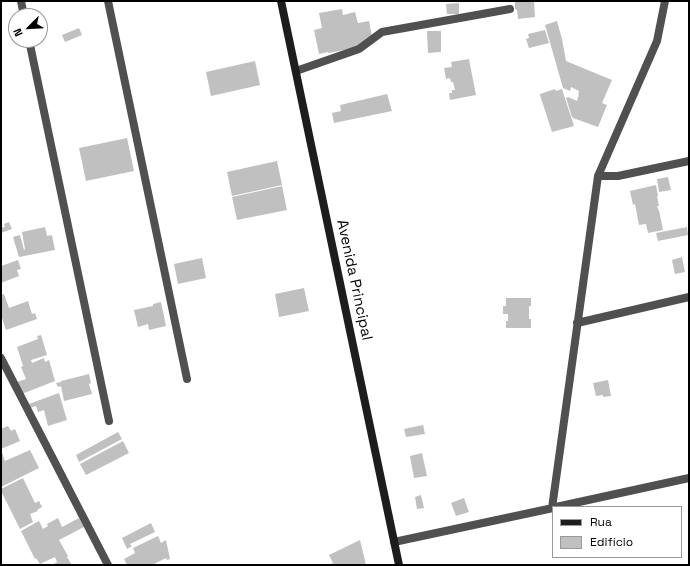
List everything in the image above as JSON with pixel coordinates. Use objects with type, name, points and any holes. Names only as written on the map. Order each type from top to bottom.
[{"type":"street","points":[[108,1],[187,379]]},
{"type":"street","name":"Avenida Principal","points":[[281,1],[399,565]]},
{"type":"street","points":[[554,506],[577,323],[598,176],[657,41],[665,1]]},
{"type":"street","points":[[296,71],[359,48],[382,32],[510,9]]},
{"type":"street","points":[[31,48],[109,421]]},
{"type":"street","points":[[598,176],[618,176],[689,161]]},
{"type":"street","points":[[577,323],[689,298]]},
{"type":"street","points":[[1,358],[108,565]]},
{"type":"street","points":[[563,506],[689,478]]},
{"type":"street","points":[[394,542],[552,508]]},
{"type":"building","points":[[515,1],[534,1],[535,17],[518,19],[517,10],[515,9]]},
{"type":"building","points":[[459,3],[459,14],[447,14],[446,4]]},
{"type":"building","points":[[342,9],[343,15],[355,12],[358,23],[369,21],[373,42],[349,49],[319,54],[314,30],[322,28],[319,13]]},
{"type":"building","points":[[557,21],[566,61],[612,80],[602,103],[607,105],[598,127],[572,117],[566,98],[568,97],[577,101],[579,91],[571,87],[570,91],[563,88],[545,25]]},
{"type":"building","points":[[79,28],[82,35],[65,42],[62,35]]},
{"type":"building","points":[[545,30],[549,43],[529,48],[526,39],[529,38],[528,34]]},
{"type":"building","points":[[427,31],[441,31],[441,52],[428,53]]},
{"type":"building","points":[[469,59],[476,95],[450,100],[449,93],[452,93],[452,90],[455,90],[453,82],[451,82],[450,78],[446,79],[444,68],[452,67],[451,62]]},
{"type":"building","points":[[255,61],[260,85],[211,96],[206,72]]},
{"type":"building","points":[[555,89],[556,91],[562,89],[574,126],[552,132],[540,94]]},
{"type":"building","points":[[387,94],[392,111],[334,123],[332,113],[341,111],[340,105]]},
{"type":"building","points":[[127,138],[134,171],[86,181],[79,148]]},
{"type":"building","points":[[277,161],[282,185],[232,196],[227,172]]},
{"type":"building","points":[[668,177],[671,190],[659,192],[657,179]]},
{"type":"building","points":[[656,185],[659,206],[657,206],[663,230],[648,233],[646,224],[639,225],[635,204],[633,205],[630,191]]},
{"type":"building","points":[[282,186],[287,210],[237,220],[232,197]]},
{"type":"building","points":[[9,222],[12,229],[1,233],[1,228],[5,227],[4,224]]},
{"type":"building","points":[[45,227],[47,236],[52,235],[55,250],[19,257],[13,237],[20,235],[24,250],[22,232]]},
{"type":"building","points":[[687,227],[688,235],[658,241],[656,233]]},
{"type":"building","points":[[682,257],[685,272],[675,274],[672,260]]},
{"type":"building","points":[[202,258],[206,278],[178,284],[174,264]]},
{"type":"building","points":[[18,260],[21,269],[17,270],[19,276],[1,283],[1,266]]},
{"type":"building","points":[[304,288],[309,311],[279,317],[275,294]]},
{"type":"building","points":[[4,294],[9,308],[28,301],[32,314],[35,313],[37,319],[6,330],[1,315],[1,295]]},
{"type":"building","points":[[506,298],[531,298],[531,306],[529,306],[529,319],[531,319],[531,328],[506,328],[508,314],[503,314],[503,306],[506,306]]},
{"type":"building","points":[[161,302],[166,326],[149,330],[148,324],[138,327],[134,310],[153,306],[153,304]]},
{"type":"building","points":[[41,335],[47,355],[31,360],[32,363],[44,358],[45,362],[49,360],[55,381],[19,395],[14,383],[26,379],[21,367],[23,366],[17,347],[38,339],[37,336]]},
{"type":"building","points":[[89,374],[91,383],[89,384],[92,394],[64,401],[61,386],[58,387],[56,383]]},
{"type":"building","points":[[608,380],[611,396],[596,396],[593,383]]},
{"type":"building","points":[[59,393],[67,420],[48,426],[44,410],[38,412],[36,406],[30,408],[29,404]]},
{"type":"building","points":[[423,425],[425,434],[406,437],[404,429]]},
{"type":"building","points":[[8,426],[11,431],[15,429],[20,441],[1,449],[1,429]]},
{"type":"building","points":[[118,432],[122,439],[79,462],[76,455]]},
{"type":"building","points":[[123,441],[129,453],[86,475],[80,464]]},
{"type":"building","points":[[1,450],[5,461],[30,450],[39,468],[1,487]]},
{"type":"building","points":[[422,453],[427,476],[414,478],[410,456]]},
{"type":"building","points":[[23,478],[35,503],[39,501],[42,507],[37,510],[38,511],[30,514],[33,522],[20,529],[1,489]]},
{"type":"building","points":[[421,495],[424,508],[417,509],[415,497]]},
{"type":"building","points":[[464,498],[469,512],[456,516],[451,503]]},
{"type":"building","points":[[58,518],[62,527],[79,518],[84,527],[59,540],[72,565],[52,565],[57,562],[55,557],[40,564],[36,558],[35,559],[21,531],[39,521],[43,529],[48,526],[47,524]]},
{"type":"building","points":[[151,523],[155,532],[130,544],[132,546],[127,549],[122,538]]},
{"type":"building","points":[[158,536],[161,543],[166,540],[170,559],[167,560],[166,558],[152,565],[127,565],[124,559],[135,553],[133,548]]},
{"type":"building","points":[[360,540],[366,565],[329,565],[333,563],[329,555]]}]
